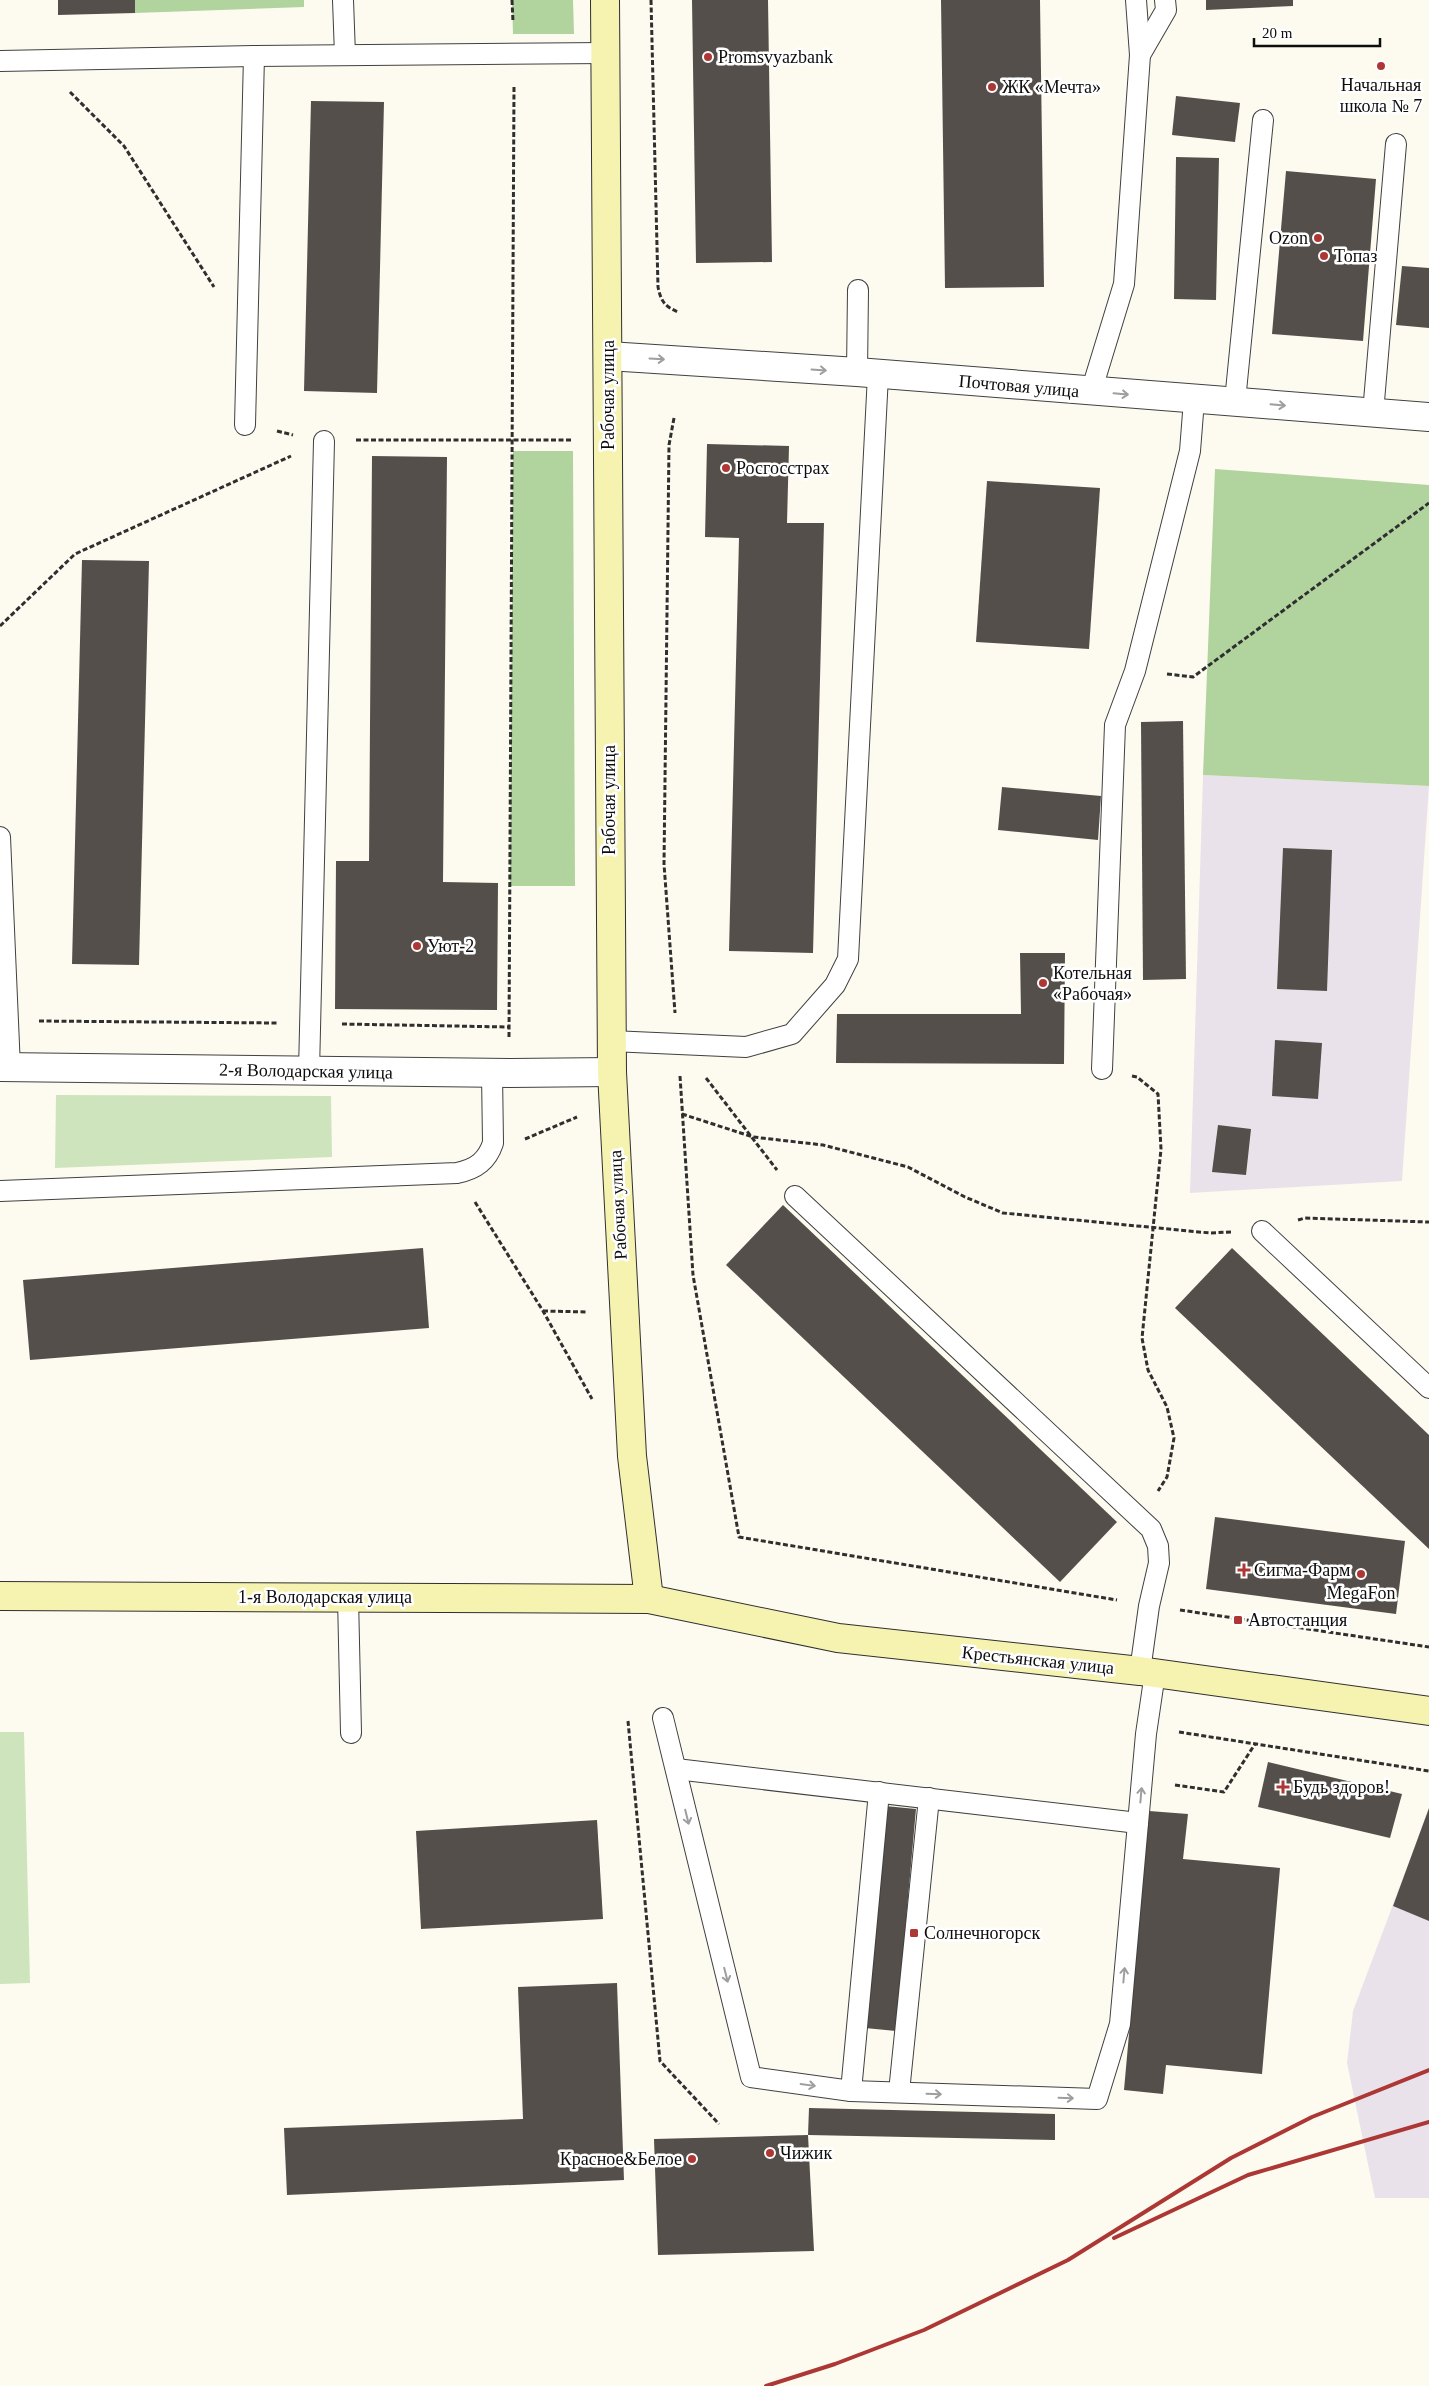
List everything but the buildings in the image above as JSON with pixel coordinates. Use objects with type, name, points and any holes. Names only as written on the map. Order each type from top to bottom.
[{"type":"street","name":"Рабочая улица","points":[[605,0],[611,1041],[632,1456],[649,1599]]},
{"type":"street","name":"Почтовая улица","points":[[608,356],[868,374],[1194,400],[1235,401],[1429,417]]},
{"type":"street","name":"2-я Володарская улица","points":[[5,1067],[501,1073],[612,1072]]},
{"type":"street","name":"1-я Володарская улица","points":[[0,1596],[649,1599]]},
{"type":"street","name":"Крестьянская улица","points":[[649,1599],[838,1638],[1147,1672],[1429,1711]]},
{"type":"lane","points":[[343,0],[345,55]]},
{"type":"lane","points":[[1091,392],[1124,284],[1140,55],[1136,0]]},
{"type":"lane","points":[[1140,55],[1166,10],[1165,0]]},
{"type":"lane","points":[[0,61],[254,56],[606,53]]},
{"type":"lane","points":[[245,425],[254,56]]},
{"type":"lane","points":[[1235,401],[1263,120]]},
{"type":"lane","points":[[1373,413],[1396,144]]},
{"type":"lane","points":[[611,1041],[678,1042],[746,1047],[792,1034],[835,985],[848,959],[868,374],[858,290]]},
{"type":"lane","points":[[1102,1069],[1115,725],[1135,671],[1190,451],[1194,400]]},
{"type":"lane","points":[[309,1071],[324,441]]},
{"type":"lane","points":[[0,837],[6,1021],[5,1067]]},
{"type":"lane","points":[[0,1191],[457,1173],[471,1170],[482,1163],[490,1154],[501,1073]]},
{"type":"lane","points":[[663,1718],[751,2077],[851,2091],[1097,2099],[1120,2024],[1146,1727],[1149,1606],[1159,1563],[1158,1546],[1151,1529],[795,1196]]},
{"type":"lane","points":[[1262,1231],[1429,1388]]},
{"type":"lane","points":[[348,1597],[351,1733]]},
{"type":"lane","points":[[676,1770],[1138,1823]]},
{"type":"lane","points":[[851,2091],[879,1792]]},
{"type":"lane","points":[[900,2092],[929,1798]]},
{"type":"path","points":[[501,1073],[509,1027],[514,439],[514,54],[512,0]]},
{"type":"path","points":[[651,0],[658,286],[661,301],[667,308],[678,312]]},
{"type":"path","points":[[38,60],[124,146],[215,288]]},
{"type":"path","points":[[674,418],[669,445],[664,864],[693,1275],[739,1537],[1149,1606],[1429,1647]]},
{"type":"path","points":[[245,425],[324,441],[573,440]]},
{"type":"path","points":[[0,626],[75,554],[324,441]]},
{"type":"path","points":[[1135,671],[1193,677],[1429,504]]},
{"type":"path","points":[[6,1021],[310,1023],[509,1027]]},
{"type":"path","points":[[678,1042],[753,1137],[795,1196]]},
{"type":"path","points":[[1102,1069],[1137,1078],[1158,1094],[1161,1149],[1142,1338],[1148,1370],[1167,1407],[1174,1438],[1167,1477],[1139,1518]]},
{"type":"path","points":[[682,1114],[753,1137],[824,1145],[908,1167],[965,1197],[1003,1213],[1153,1226]]},
{"type":"path","points":[[490,1154],[577,1117]]},
{"type":"path","points":[[457,1173],[542,1311],[592,1399]]},
{"type":"path","points":[[542,1311],[588,1312]]},
{"type":"path","points":[[628,1721],[660,2061],[719,2124]]},
{"type":"path","points":[[1146,1727],[1429,1770]]},
{"type":"path","points":[[1142,1780],[1224,1792],[1255,1744]]},
{"type":"shaded area","points":[[1203,775],[1429,786],[1402,1181],[1190,1193]]},
{"type":"shaded area","points":[[1427,1814],[1429,1815],[1429,2198],[1375,2198],[1347,2063],[1353,2011]]},
{"type":"green space","points":[[135,0],[304,0],[304,7],[135,13]]},
{"type":"green space","points":[[512,0],[573,0],[574,34],[513,34]]},
{"type":"green space","points":[[513,451],[573,451],[575,886],[510,886]]},
{"type":"green space","points":[[1215,469],[1429,485],[1429,786],[1203,775]]},
{"type":"green space","points":[[56,1095],[331,1096],[332,1157],[55,1168]]},
{"type":"green space","points":[[0,1732],[24,1732],[30,1983],[0,1984]]},
{"type":"railway","points":[[766,2386],[835,2364],[924,2330],[1068,2260],[1231,2158],[1312,2117],[1429,2070]]},
{"type":"railway","points":[[1114,2238],[1248,2175],[1429,2122]]},
{"type":"place","name":"Promsvyazbank","points":[[708,57]]},
{"type":"place","name":"Начальная школа № 7","points":[[1381,66]]},
{"type":"place","name":"ЖК «Мечта»","points":[[992,87]]},
{"type":"place","name":"Ozon","points":[[1318,238]]},
{"type":"place","name":"Топаз","points":[[1324,256]]},
{"type":"place","name":"Росгосстрах","points":[[726,468]]},
{"type":"place","name":"Уют-2","points":[[417,946]]},
{"type":"place","name":"Котельная «Рабочая»","points":[[1043,983]]},
{"type":"place","name":"Сигма-Фарм","points":[[1244,1570]]},
{"type":"place","name":"MegaFon","points":[[1361,1574]]},
{"type":"place","name":"Автостанция","points":[[1238,1620]]},
{"type":"place","name":"Будь здоров!","points":[[1283,1787]]},
{"type":"place","name":"Солнечногорск","points":[[914,1933]]},
{"type":"place","name":"Чижик","points":[[770,2153]]},
{"type":"place","name":"Красное&Белое","points":[[692,2159]]}]
